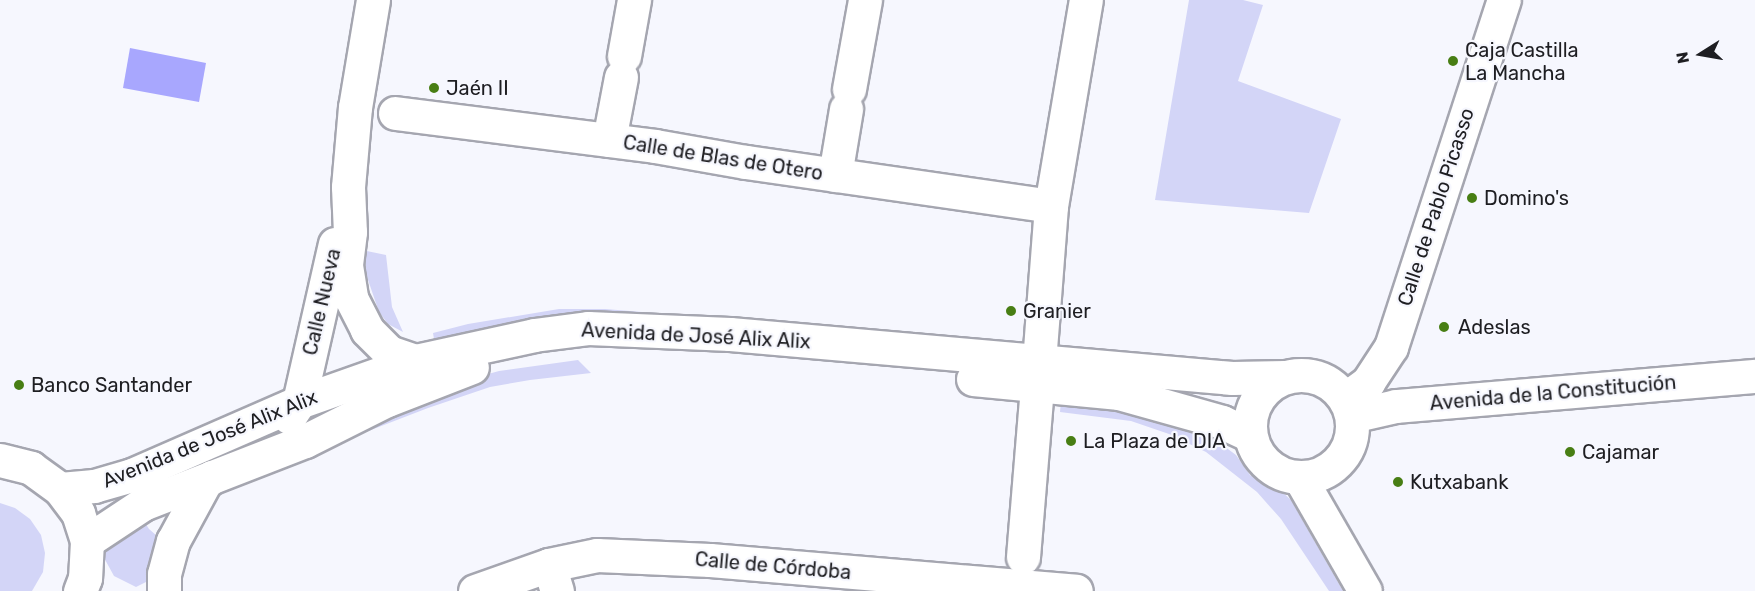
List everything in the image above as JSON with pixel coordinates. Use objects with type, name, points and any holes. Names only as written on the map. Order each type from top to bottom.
[{"type":"street","name":"Calle Nueva","points":[[373,0],[355,107],[348,187],[350,232],[346,266],[351,298],[367,330],[389,352],[414,361]]},
{"type":"street","points":[[609,140],[634,0]]},
{"type":"street","points":[[835,175],[865,0]]},
{"type":"street","points":[[1023,557],[1051,206],[1086,0]]},
{"type":"street","name":"Calle de Pablo Picasso","points":[[1348,408],[1390,347],[1504,0]]},
{"type":"street","name":"Calle de Blas de Otero","points":[[395,113],[609,140],[1051,206]]},
{"type":"street","name":"Calle Nueva","points":[[226,472],[279,431],[299,402],[348,187]]},
{"type":"street","name":"Avenida de José Alix Alix","points":[[60,489],[86,488],[132,475],[299,402],[414,361],[534,335],[588,328],[730,334],[1038,374],[1119,393],[1222,422],[1250,435]]},
{"type":"street","name":"Avenida de José Alix Alix","points":[[87,541],[143,504],[305,441],[429,382],[485,363],[587,345],[885,369],[1232,378],[1285,377]]},
{"type":"street","points":[[1302,374],[1319,377],[1334,386],[1348,408],[1353,432],[1348,448],[1339,461],[1314,476],[1300,478],[1282,474],[1267,465],[1256,452],[1250,435],[1250,417],[1257,400],[1269,386],[1285,377],[1302,374]]},
{"type":"street","name":"Avenida de la Constitución","points":[[1348,408],[1755,376]]},
{"type":"street","points":[[0,460],[31,468],[60,489],[78,513],[87,541],[90,587]]},
{"type":"street","points":[[1339,461],[1337,493],[1340,524],[1361,585]]},
{"type":"street","points":[[164,591],[164,574],[174,541],[205,482],[226,472]]},
{"type":"street","points":[[1300,478],[1361,585]]},
{"type":"street","name":"Calle de Córdoba","points":[[475,591],[553,578],[597,555],[710,560],[1076,591]]},
{"type":"shaded area","points":[[1189,0],[1243,0],[1263,5],[1238,81],[1341,119],[1309,213],[1155,200]]},
{"type":"shaded area","points":[[362,250],[386,255],[392,307],[403,332],[388,324],[379,312],[366,274]]},
{"type":"shaded area","points":[[559,309],[605,309],[704,317],[528,319],[434,339],[433,333],[468,324]]},
{"type":"shaded area","points":[[578,360],[591,373],[490,387],[345,440],[344,436],[467,380],[499,371]]},
{"type":"shaded area","points":[[1061,401],[1096,402],[1201,429],[1236,455],[1250,475],[1280,490],[1291,500],[1343,591],[1329,591],[1281,519],[1257,492],[1206,452],[1169,434],[1131,421],[1060,412]]},
{"type":"shaded area","points":[[0,503],[15,508],[30,519],[41,535],[45,553],[43,572],[32,591],[0,591]]},
{"type":"shaded area","points":[[142,518],[149,529],[164,542],[150,580],[136,587],[114,576],[103,556],[114,540]]},
{"type":"water","points":[[130,48],[206,63],[199,102],[123,88]]},
{"type":"place","name":"Caja Castilla La Mancha","points":[[1453,61]]},
{"type":"place","name":"Jaén II","points":[[434,88]]},
{"type":"place","name":"Domino's","points":[[1472,198]]},
{"type":"place","name":"Granier","points":[[1011,311]]},
{"type":"place","name":"Adeslas","points":[[1444,327]]},
{"type":"place","name":"Banco Santander","points":[[19,385]]},
{"type":"place","name":"La Plaza de DIA","points":[[1071,441]]},
{"type":"place","name":"Cajamar","points":[[1570,452]]},
{"type":"place","name":"Kutxabank","points":[[1398,482]]}]
